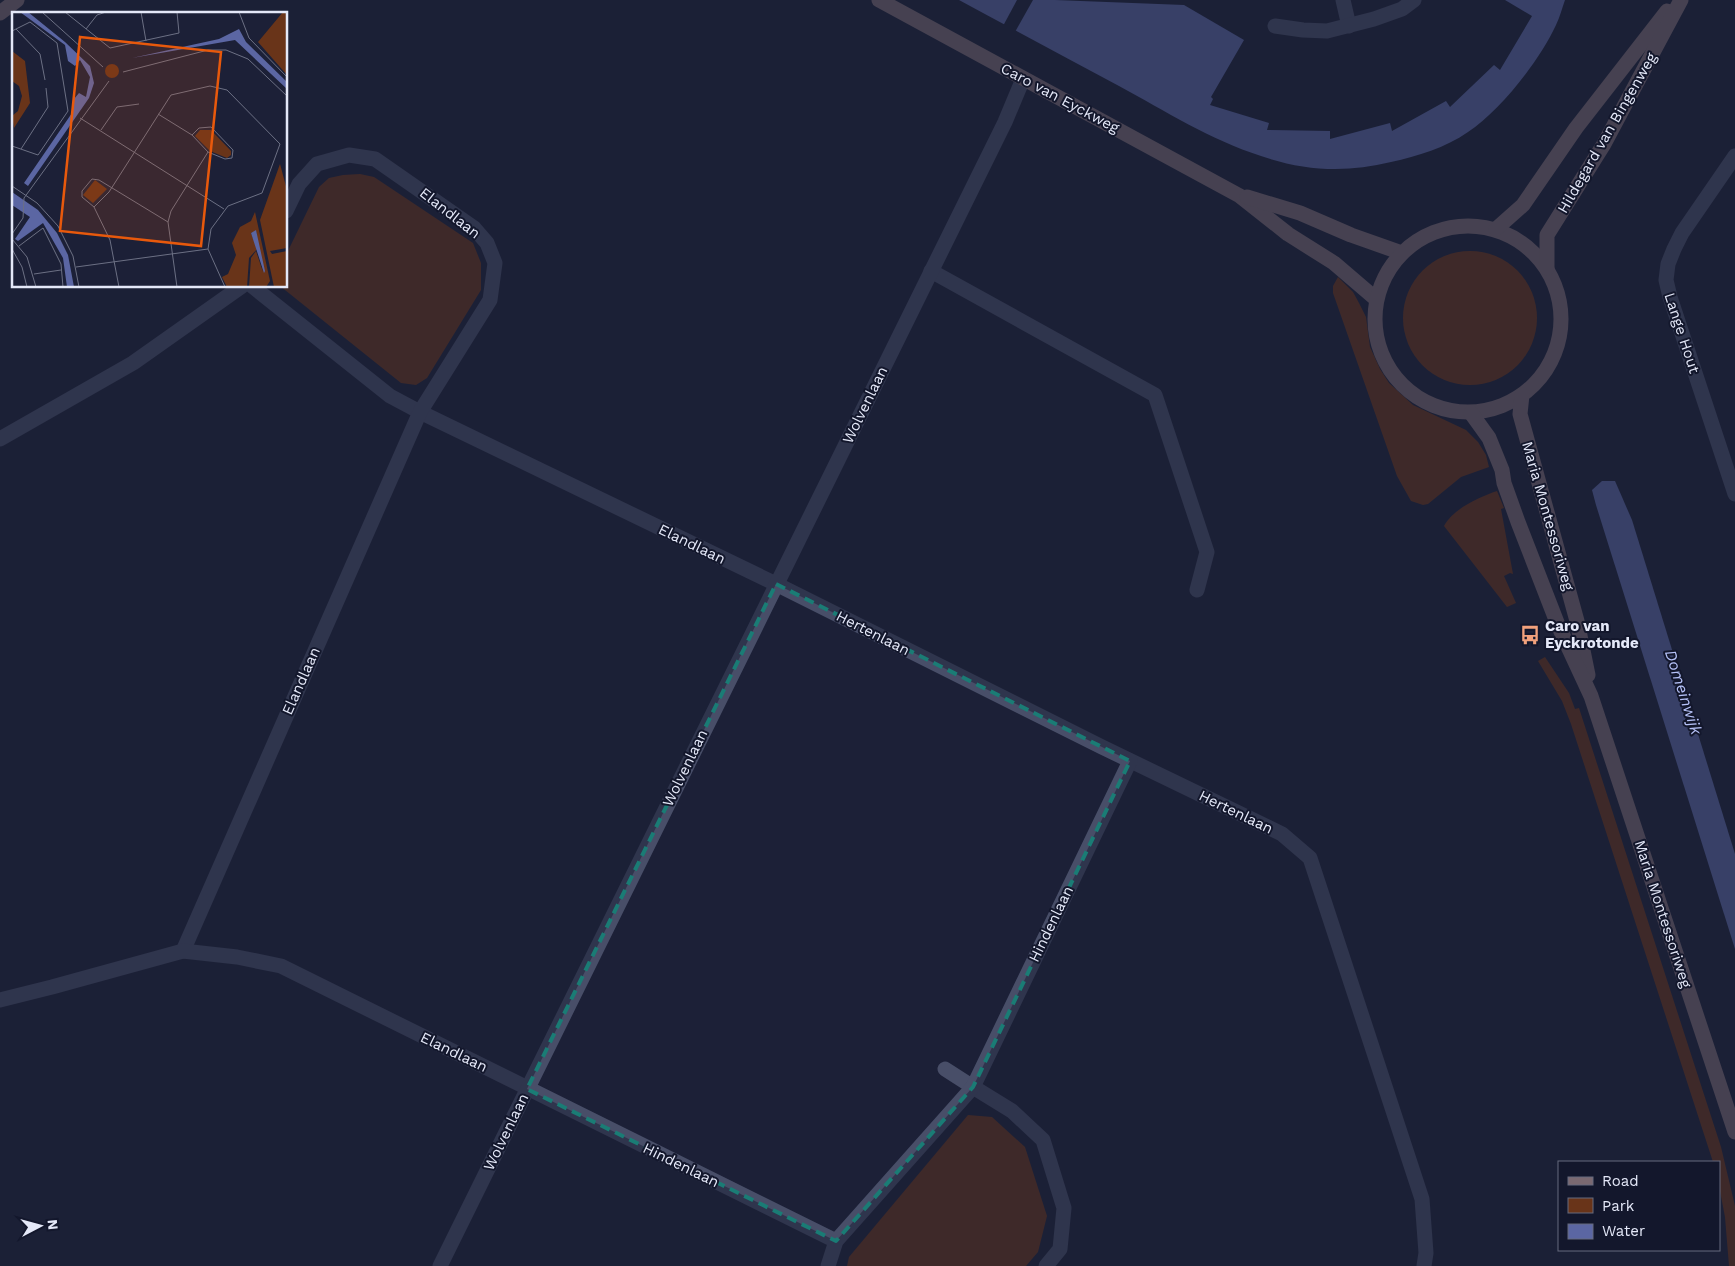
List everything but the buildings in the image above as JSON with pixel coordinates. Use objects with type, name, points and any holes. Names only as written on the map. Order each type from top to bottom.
[{"type":"street","points":[[0,13],[17,0]]},
{"type":"street","name":"Caro van Eyckweg","points":[[879,0],[1240,196],[1288,234],[1334,263],[1376,299]]},
{"type":"street","points":[[1342,0],[1349,26]]},
{"type":"street","points":[[1275,26],[1327,31],[1374,20],[1402,9],[1414,0]]},
{"type":"street","name":"Hildegard van Bingenweg","points":[[1496,229],[1523,205],[1576,128],[1676,0]]},
{"type":"street","name":"Hildegard van Bingenweg","points":[[1547,268],[1547,235],[1604,144],[1681,0]]},
{"type":"street","name":"Wolvenlaan","points":[[440,1266],[1005,122],[1024,78]]},
{"type":"street","name":"Elandlaan","points":[[183,951],[420,412],[490,300],[496,263],[487,243],[474,228],[375,159],[349,155],[317,164],[299,184],[288,207]]},
{"type":"street","name":"Lange Hout","points":[[1735,156],[1682,233],[1668,264],[1666,280],[1735,494]]},
{"type":"street","name":"Caro van Eyckweg","points":[[1240,196],[1300,213],[1351,235],[1402,252]]},
{"type":"street","points":[[1471,225],[1496,229],[1525,245],[1547,268],[1558,294],[1562,323],[1556,350],[1542,376],[1522,396],[1498,408],[1471,413],[1443,409],[1417,398],[1396,379],[1382,355],[1375,327],[1376,299],[1386,274],[1402,252],[1422,237],[1446,228],[1471,225]]},
{"type":"street","points":[[931,271],[1155,395],[1206,552],[1197,590]]},
{"type":"street","points":[[0,439],[133,363],[239,288]]},
{"type":"street","name":"Elandlaan","points":[[255,288],[390,396],[776,584]]},
{"type":"street","name":"Maria Montessoriweg","points":[[1522,396],[1520,414],[1578,621],[1591,696]]},
{"type":"street","name":"Maria Montessoriweg","points":[[1471,413],[1489,438],[1502,470],[1504,483],[1558,625],[1591,696],[1735,1132]]},
{"type":"street","name":"Hertenlaan","points":[[776,584],[1130,761],[1282,834],[1310,858],[1422,1198],[1426,1253],[1424,1266]]},
{"type":"street","name":"Hindenlaan","points":[[828,1266],[836,1241],[973,1087],[1130,761]]},
{"type":"street","name":"Elandlaan","points":[[0,1000],[183,951],[237,957],[281,966],[527,1089]]},
{"type":"street","points":[[945,1069],[1012,1111],[1044,1140],[1064,1208],[1060,1249],[1046,1266]]},
{"type":"street","name":"Hindenlaan","points":[[527,1089],[836,1241]]},
{"type":"highlighted area","points":[[776,584],[1130,761],[973,1087],[836,1241],[527,1089]]},
{"type":"green space","points":[[360,174],[374,177],[473,243],[481,263],[481,290],[427,378],[416,385],[401,383],[282,288],[288,288],[288,251],[319,187],[329,178]]},
{"type":"green space","points":[[1470,251],[1496,256],[1507,262],[1517,271],[1526,281],[1532,292],[1537,318],[1532,344],[1526,355],[1517,365],[1507,374],[1496,380],[1470,385],[1444,380],[1433,374],[1423,365],[1414,355],[1408,344],[1403,318],[1408,292],[1414,281],[1423,271],[1433,262],[1444,256]]},
{"type":"green space","points":[[1338,277],[1353,292],[1366,317],[1370,347],[1389,383],[1413,405],[1466,430],[1478,442],[1486,455],[1489,467],[1461,477],[1428,504],[1423,505],[1411,501],[1397,476],[1333,293],[1333,286]]},
{"type":"green space","points":[[1497,491],[1504,508],[1501,509],[1513,574],[1510,573],[1504,576],[1516,603],[1507,607],[1444,526],[1460,509],[1475,500]]},
{"type":"green space","points":[[1545,657],[1569,693],[1575,709],[1579,708],[1721,1147],[1735,1206],[1735,1266],[1729,1266],[1725,1217],[1720,1191],[1720,1161],[1713,1161],[1571,724],[1562,701],[1538,661]]},
{"type":"green space","points":[[968,1115],[992,1117],[1025,1147],[1047,1216],[1038,1252],[1026,1266],[847,1266],[849,1257]]},
{"type":"water","points":[[959,0],[1055,0],[1184,5],[1244,40],[1211,97],[1213,99],[1210,105],[1269,123],[1267,130],[1330,131],[1330,139],[1390,123],[1392,131],[1446,101],[1450,107],[1494,65],[1500,70],[1532,16],[1505,0],[1565,0],[1549,39],[1530,69],[1506,98],[1468,132],[1441,147],[1401,160],[1358,168],[1326,169],[1277,161],[1224,142]]},
{"type":"water","name":"Domeinwijk","points":[[1602,481],[1615,481],[1632,520],[1735,854],[1735,949],[1596,505],[1592,490]]},
{"type":"pier","points":[[1017,0],[1033,0],[1015,32],[1003,26]]},
{"type":"place","name":"Caro van Eyckrotonde","points":[[1530,635]]}]
